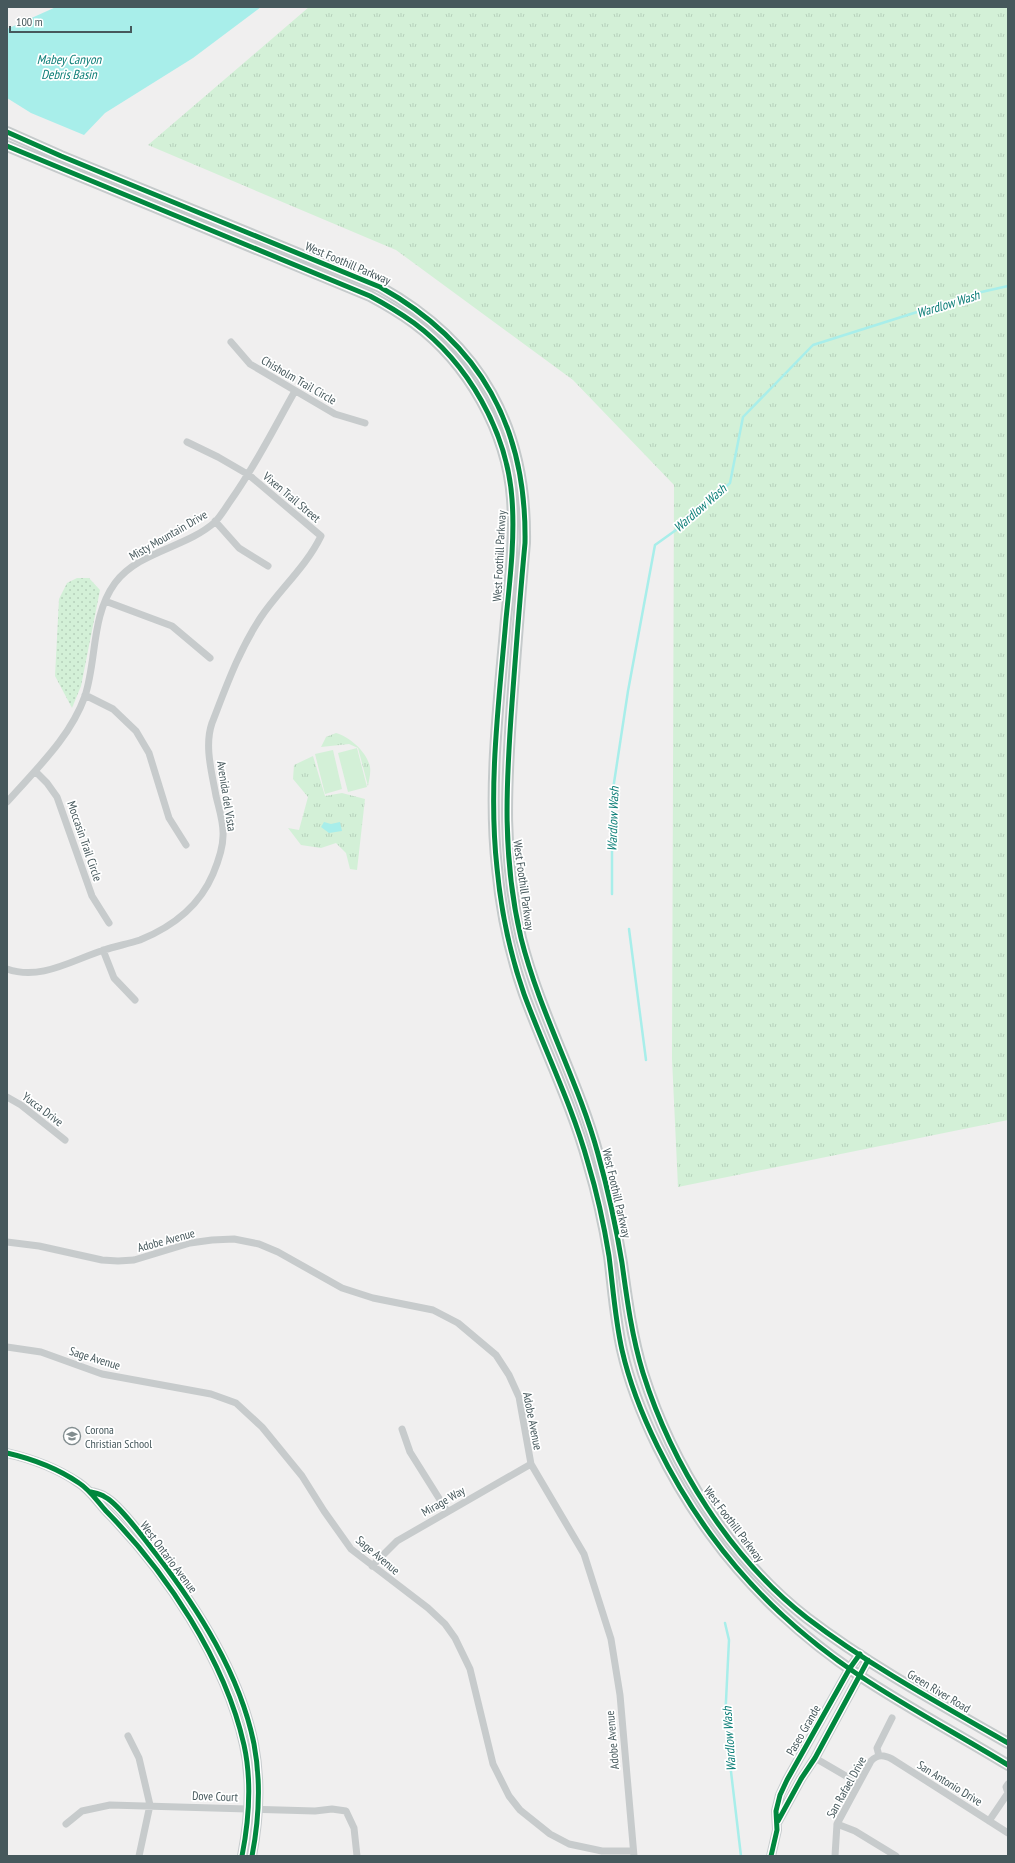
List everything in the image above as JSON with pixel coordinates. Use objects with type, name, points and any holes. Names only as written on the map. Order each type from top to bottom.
[{"type":"main road","name":"West Foothill Parkway","points":[[7,132],[118,179],[357,276],[402,299],[424,315],[460,349],[489,389],[504,418],[512,440],[520,468],[525,515],[525,543],[507,777],[507,845],[513,896],[521,938],[532,978],[545,1015],[586,1115],[597,1151],[614,1220],[633,1331],[642,1370],[664,1427],[678,1458],[701,1499],[719,1525],[755,1569],[806,1617],[864,1657]]},
{"type":"main road","name":"West Foothill Parkway","points":[[7,146],[370,296],[417,325],[439,345],[468,379],[484,407],[496,431],[512,498],[510,576],[494,778],[494,834],[498,878],[504,915],[523,991],[573,1116],[588,1164],[608,1249],[620,1344],[627,1372],[674,1478],[703,1524],[726,1555],[758,1591],[790,1622],[855,1672]]},
{"type":"main road","points":[[18,151],[37,153],[101,179],[118,179]]},
{"type":"main road","name":"West Ontario Avenue","points":[[7,1453],[52,1467],[91,1492],[98,1503],[122,1528],[174,1593],[209,1654],[226,1690],[244,1746],[252,1809],[258,1828],[252,1856]]},
{"type":"main road","name":"Paseo Grande","points":[[778,1821],[776,1811],[780,1795],[787,1780],[864,1657]]},
{"type":"main road","name":"Green River Road","points":[[864,1657],[1008,1743]]},
{"type":"main road","points":[[855,1672],[1008,1765]]},
{"type":"main road","name":"Paseo Grande","points":[[771,1856],[778,1821],[801,1778],[815,1758],[855,1672]]},
{"type":"main road","name":"West Ontario Avenue","points":[[242,1856],[252,1809]]},
{"type":"street","name":"Chisholm Trail Circle","points":[[231,342],[250,364],[335,414],[365,423]]},
{"type":"street","name":"Misty Mountain Drive","points":[[7,802],[67,732],[77,716],[85,695],[98,625],[105,601],[116,582],[127,571],[198,533],[215,522],[249,475],[295,390]]},
{"type":"street","name":"Vixen Trail Street","points":[[186,442],[218,457],[249,475],[321,536]]},
{"type":"street","points":[[215,522],[239,548],[268,566]]},
{"type":"street","name":"Avenida del Vista","points":[[7,968],[18,972],[39,972],[65,965],[103,950],[139,940],[179,919],[200,898],[209,882],[219,858],[223,835],[209,752],[212,725],[229,677],[261,618],[312,554],[321,536]]},
{"type":"street","points":[[105,601],[172,626],[210,658]]},
{"type":"street","points":[[85,695],[113,709],[136,731],[149,752],[169,818],[186,846]]},
{"type":"street","name":"Moccasin Trail Circle","points":[[34,771],[47,783],[58,797],[92,896],[109,923]]},
{"type":"street","points":[[103,950],[114,978],[135,1000]]},
{"type":"street","name":"Yucca Drive","points":[[7,1097],[22,1104],[65,1140]]},
{"type":"street","name":"Adobe Avenue","points":[[7,1242],[39,1246],[102,1260],[118,1261],[134,1260],[190,1243],[234,1239],[259,1244],[278,1252],[342,1288],[373,1298],[433,1310],[458,1323],[478,1338],[496,1355],[509,1375],[519,1397],[531,1464],[584,1554],[611,1638],[620,1696],[634,1854]]},
{"type":"street","name":"Sage Avenue","points":[[7,1347],[41,1352],[102,1374],[211,1394],[236,1403],[262,1427],[302,1476],[324,1511],[351,1549],[428,1608],[445,1624],[455,1638],[470,1669],[492,1764],[503,1786],[520,1810],[550,1834],[569,1844],[602,1851],[634,1854]]},
{"type":"street","points":[[402,1428],[410,1452],[447,1511]]},
{"type":"street","name":"Mirage Way","points":[[372,1566],[397,1541],[531,1464]]},
{"type":"street","points":[[879,1756],[876,1748],[892,1718]]},
{"type":"street","points":[[128,1736],[139,1758],[150,1805],[139,1856]]},
{"type":"street","name":"San Rafael Drive","points":[[835,1856],[837,1824],[871,1761],[879,1756]]},
{"type":"street","name":"San Antonio Drive","points":[[879,1756],[887,1756],[1008,1833]]},
{"type":"street","points":[[815,1758],[858,1783]]},
{"type":"street","points":[[989,1821],[1008,1793],[1006,1787],[1008,1784]]},
{"type":"street","name":"Dove Court","points":[[66,1824],[82,1811],[110,1805],[315,1811],[332,1809],[346,1811],[354,1828],[357,1856]]},
{"type":"street","points":[[837,1824],[855,1831],[896,1856]]},
{"type":"green space","points":[[309,7],[1008,7],[1008,1120],[678,1187],[672,1059],[674,485],[573,380],[396,250],[148,145]]},
{"type":"green space","points":[[77,578],[89,578],[100,590],[81,686],[72,708],[55,676],[59,599],[67,583]]},
{"type":"green space","points":[[336,733],[347,738],[362,751],[370,767],[368,786],[358,748],[349,744],[321,747],[326,737]]},
{"type":"green space","points":[[357,748],[367,787],[348,792],[338,753]]},
{"type":"green space","points":[[333,750],[342,789],[325,794],[315,754]]},
{"type":"green space","points":[[313,756],[325,796],[342,793],[365,799],[357,870],[350,869],[346,853],[336,843],[321,848],[301,845],[288,828],[299,830],[308,797],[293,779],[294,765]]},
{"type":"water","name":"Mabey Canyon Debris Basin","points":[[56,7],[261,7],[193,58],[105,113],[84,135],[31,113],[7,98],[7,29]]},
{"type":"water","points":[[324,822],[331,824],[340,822],[342,831],[329,833],[321,827]]},
{"type":"waterway","name":"Wardlow Wash","points":[[612,894],[612,796],[628,691],[655,545],[690,520],[730,483],[743,417],[813,345],[977,293],[1008,286]]},
{"type":"waterway","name":"Wardlow Wash","points":[[629,929],[646,1060]]},
{"type":"waterway","name":"Wardlow Wash","points":[[725,1623],[729,1640],[725,1721],[741,1856]]},
{"type":"cycle path","points":[[7,132],[61,156],[380,287],[415,309],[446,334],[471,362],[491,393],[507,426],[517,462],[523,501],[525,543],[512,703],[507,792],[508,850],[515,908],[521,938],[538,993],[580,1100],[598,1154],[617,1235],[636,1346],[643,1373],[655,1407],[670,1442],[687,1475],[707,1508],[753,1567],[779,1594],[807,1618],[855,1652],[931,1699],[1008,1743]]},
{"type":"cycle path","points":[[7,146],[370,296],[409,319],[434,339],[467,378],[481,400],[493,424],[502,448],[509,474],[513,514],[512,559],[498,712],[494,775],[495,837],[501,900],[510,948],[519,979],[582,1141],[591,1174],[607,1244],[622,1350],[636,1398],[646,1422],[670,1470],[697,1515],[743,1575],[761,1594],[799,1630],[839,1662],[896,1699],[1008,1765]]},
{"type":"cycle path","points":[[7,1453],[53,1468],[87,1489],[150,1561],[171,1589],[190,1619],[208,1650],[223,1681],[235,1713],[244,1745],[248,1772],[249,1800],[242,1856]]},
{"type":"cycle path","points":[[91,1492],[102,1495],[111,1501],[124,1514],[145,1540],[172,1575],[202,1620],[216,1643],[228,1668],[239,1693],[247,1718],[254,1744],[258,1772],[258,1814],[252,1856]]},
{"type":"cycle path","points":[[771,1856],[777,1830],[776,1811],[780,1795],[850,1668],[860,1654]]},
{"type":"cycle path","points":[[778,1821],[801,1779],[815,1758],[868,1660]]},
{"type":"place","name":"Corona Christian School","points":[[72,1436]]}]
